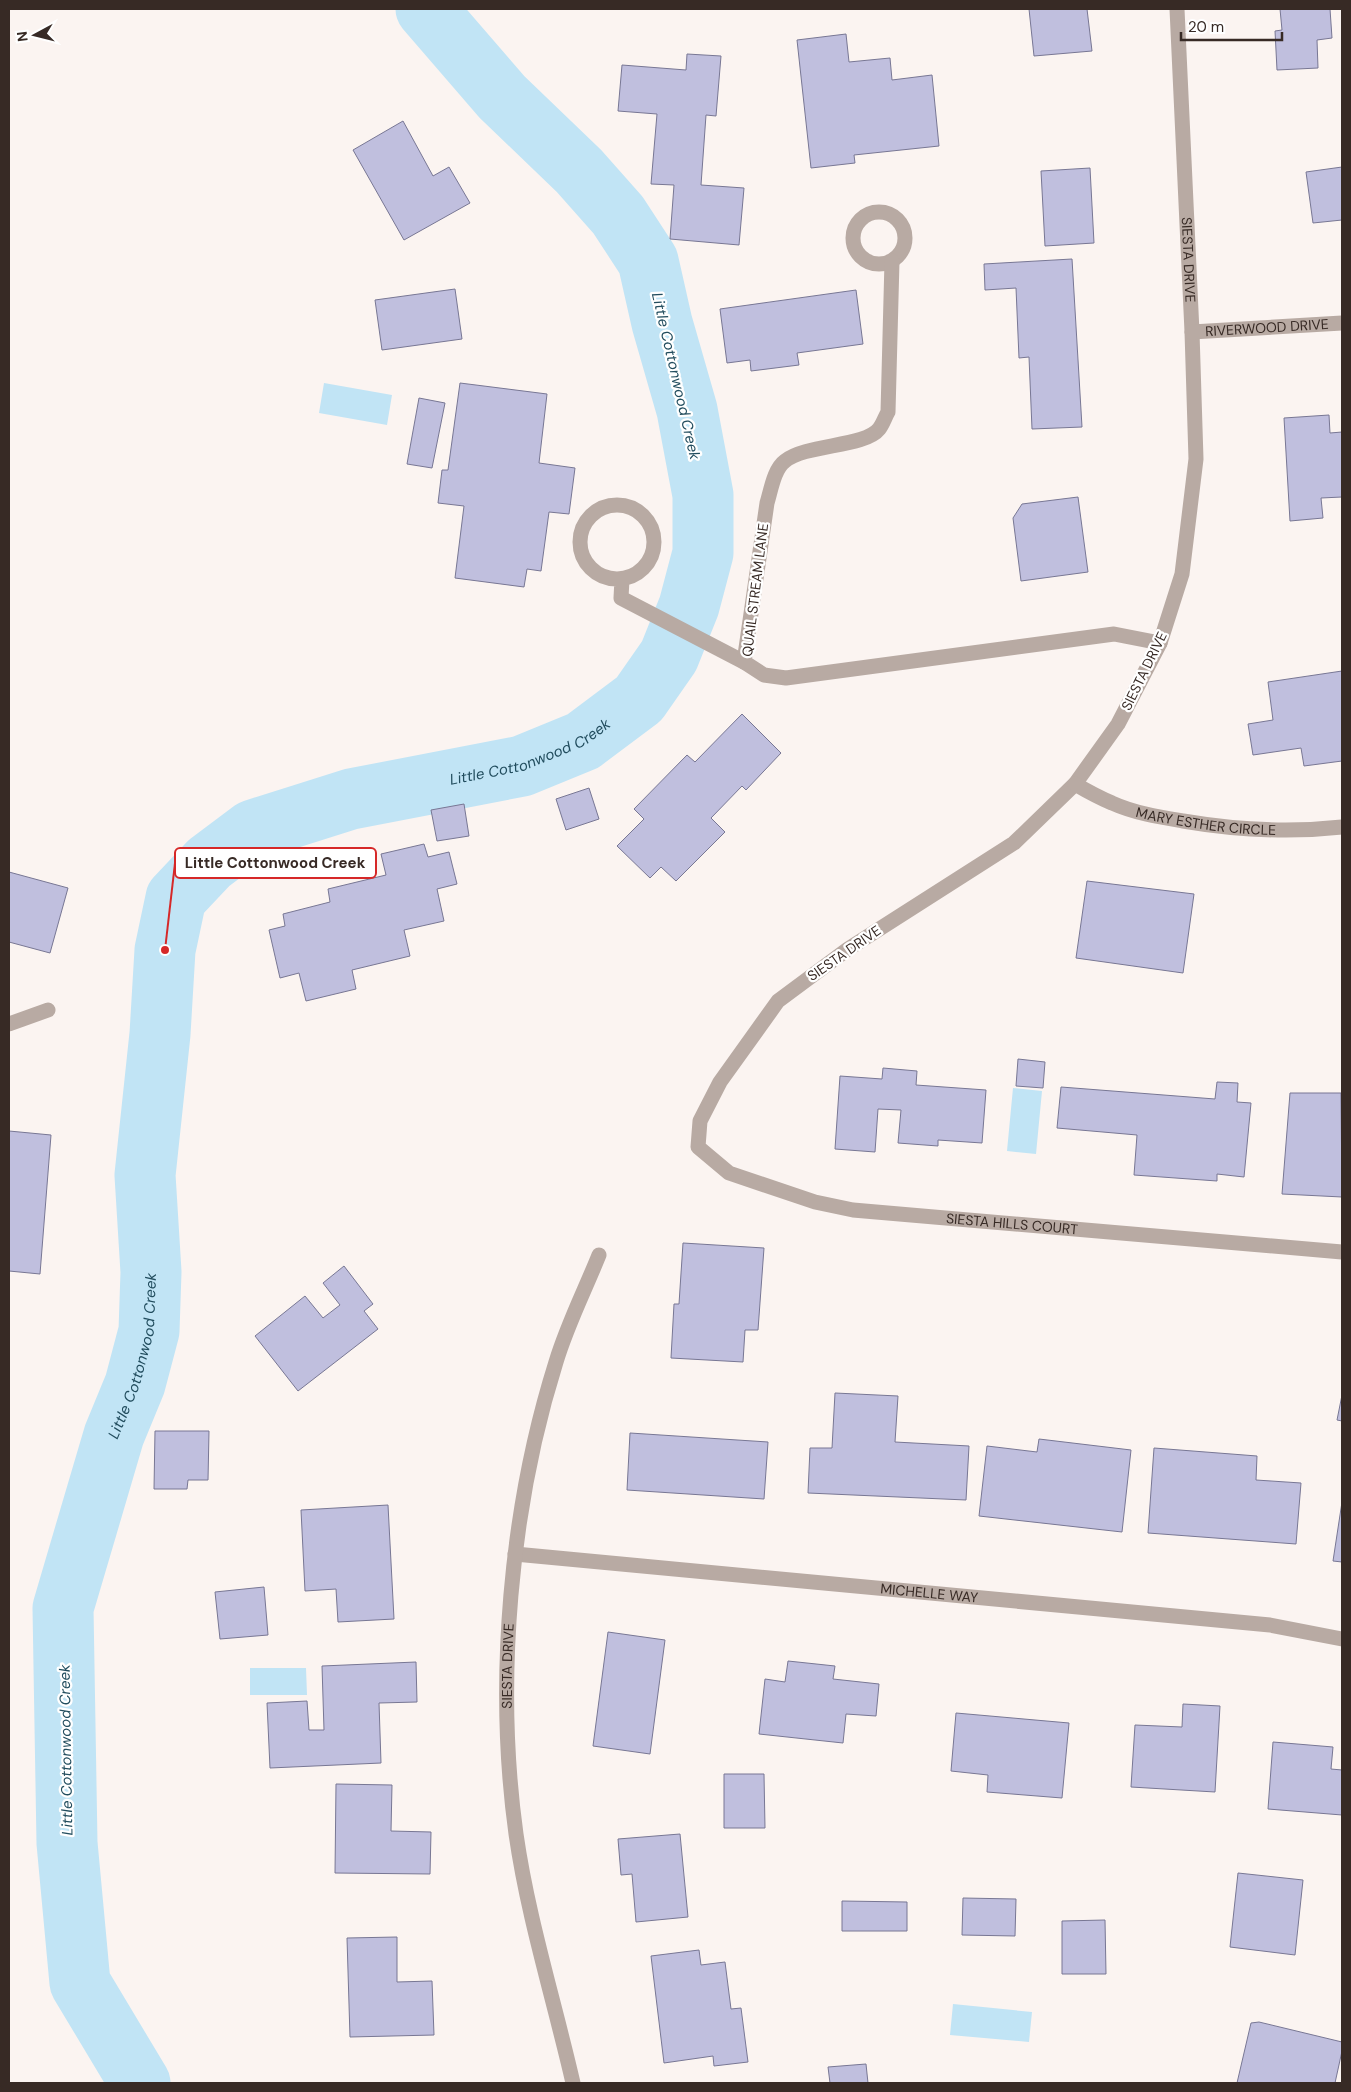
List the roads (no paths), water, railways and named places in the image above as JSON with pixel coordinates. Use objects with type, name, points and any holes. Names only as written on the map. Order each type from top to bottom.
[{"type":"street","name":"SIESTA DRIVE","points":[[698,1147],[700,1121],[720,1082],[778,1001],[848,949],[1014,843],[1075,784],[1118,724],[1160,643],[1182,574],[1196,459],[1177,9]]},
{"type":"street","name":"QUAIL STREAM LANE","points":[[892,262],[888,412],[878,430],[860,440],[801,452],[783,461],[774,478],[767,503],[744,662],[764,675],[786,678],[1114,634],[1160,643]]},
{"type":"street","name":"RIVERWOOD DRIVE","points":[[1192,332],[1342,323]]},
{"type":"street","points":[[612,505],[626,506],[640,512],[649,523],[654,536],[653,551],[646,564],[636,574],[622,578],[608,578],[594,571],[585,560],[580,547],[581,532],[588,519],[598,510],[612,505]]},
{"type":"street","points":[[622,578],[621,598],[744,662]]},
{"type":"street","name":"MARY ESTHER CIRCLE","points":[[1075,784],[1113,804],[1156,816],[1215,826],[1307,831],[1342,827]]},
{"type":"street","points":[[9,1024],[48,1010]]},
{"type":"street","name":"SIESTA HILLS COURT","points":[[698,1147],[729,1173],[815,1202],[853,1210],[1342,1252]]},
{"type":"street","name":"SIESTA DRIVE","points":[[573,2083],[531,1916],[516,1834],[508,1753],[508,1647],[515,1554],[532,1454],[556,1360],[599,1255]]},
{"type":"street","name":"MICHELLE WAY","points":[[515,1554],[1270,1625],[1342,1639]]},
{"type":"water","points":[[324,383],[392,395],[387,425],[319,413]]},
{"type":"water","points":[[1013,1088],[1042,1091],[1036,1154],[1007,1151]]},
{"type":"water","points":[[250,1668],[306,1668],[307,1695],[250,1695]]},
{"type":"water","points":[[953,2004],[1032,2012],[1029,2042],[950,2035]]},
{"type":"waterway","name":"Little Cottonwood Creek","points":[[140,2083],[80,1983],[67,1843],[63,1608],[114,1435],[135,1384],[149,1331],[151,1272],[145,1175],[160,1034],[165,950],[176,898],[209,863],[253,830],[351,799],[522,766],[583,741],[639,699],[669,656],[689,606],[703,553],[703,495],[687,410],[662,323],[648,261],[618,215],[579,171],[502,97],[426,9]]},
{"type":"place","name":"Little Cottonwood Creek","points":[[165,950]]}]
